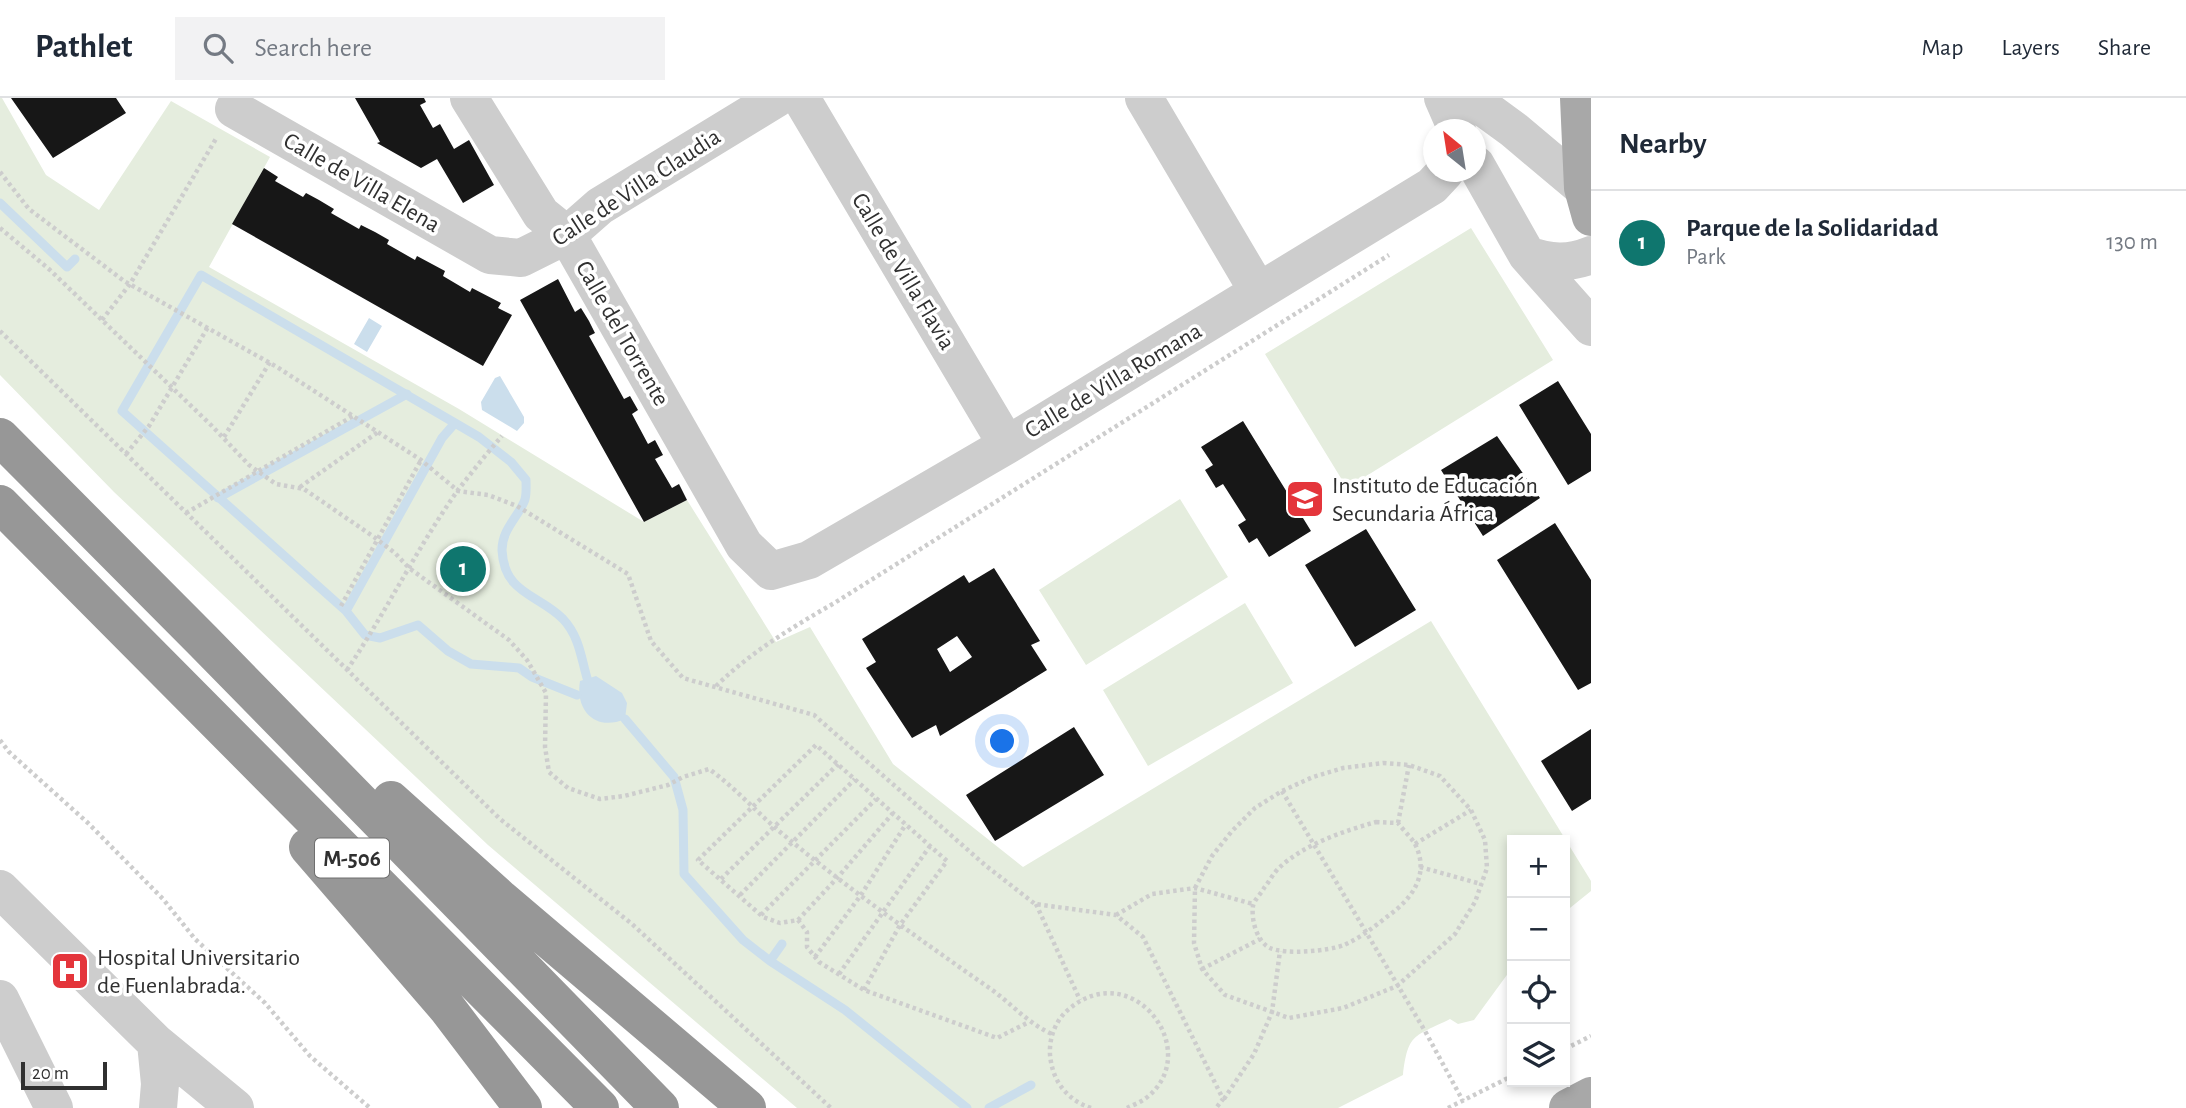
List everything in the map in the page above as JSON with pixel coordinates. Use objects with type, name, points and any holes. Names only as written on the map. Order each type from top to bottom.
[{"type":"highway","name":"M-506","points":[[0,437],[660,1108]]},
{"type":"highway","name":"M-506","points":[[0,504],[600,1108]]},
{"type":"highway","points":[[104,609],[447,1008],[523,1108]]},
{"type":"highway","points":[[203,641],[225,643],[363,775],[501,899],[747,1108]]},
{"type":"main road","points":[[1579,98],[1588,201]]},
{"type":"main road","points":[[1568,1108],[1591,1096]]},
{"type":"street","name":"Calle del Torrente","points":[[469,98],[541,214],[567,235],[744,545],[771,571]]},
{"type":"street","name":"Calle de Villa Claudia","points":[[490,255],[521,258],[567,235],[600,206],[777,98]]},
{"type":"street","name":"Calle de Villa Flavia","points":[[802,98],[1007,445]]},
{"type":"street","points":[[1144,98],[1258,291]]},
{"type":"street","points":[[1443,98],[1479,113],[1588,201]]},
{"type":"street","name":"Calle de Villa Elena","points":[[234,109],[490,255]]},
{"type":"street","name":"Calle de Villa Romana","points":[[771,571],[809,560],[1007,445],[1436,182]]},
{"type":"street","points":[[1484,182],[1527,256],[1591,327]]},
{"type":"street","points":[[1527,256],[1547,262],[1567,262],[1591,255]]},
{"type":"street","points":[[0,890],[156,1043],[234,1108]]},
{"type":"street","points":[[0,999],[54,1108]]},
{"type":"street","points":[[156,1043],[160,1084],[158,1108]]},
{"type":"path","points":[[102,320],[130,284],[234,109]]},
{"type":"path","points":[[0,172],[29,209],[130,284],[270,362],[421,460],[458,491],[488,495],[519,507],[628,574],[650,640],[683,678],[814,715],[985,865],[1035,904],[1080,1000]]},
{"type":"path","points":[[0,228],[50,270],[257,470],[276,484],[304,489],[379,540],[409,568],[509,640],[527,660],[546,693],[545,747],[550,772],[568,788],[600,799],[624,796],[668,785],[682,777],[709,769],[731,785],[815,860],[900,925],[1005,999],[1029,1022],[1052,1034]]},
{"type":"path","points":[[716,687],[739,663],[786,631],[1389,254]]},
{"type":"path","points":[[126,454],[149,426],[208,327]]},
{"type":"path","points":[[0,331],[500,819],[632,924],[831,1108]]},
{"type":"path","points":[[223,438],[270,362]]},
{"type":"path","points":[[187,513],[353,416]]},
{"type":"path","points":[[299,488],[378,432]]},
{"type":"path","points":[[347,670],[458,491],[502,436]]},
{"type":"path","points":[[341,606],[421,460]]},
{"type":"path","points":[[0,740],[9,752],[88,823],[163,899],[195,939],[265,1003],[310,1056],[370,1108]]},
{"type":"path","points":[[864,990],[900,925],[947,861],[906,824],[816,745],[698,860],[761,915],[780,923],[797,920],[893,813]]},
{"type":"path","points":[[1383,763],[1409,765],[1440,776],[1471,810],[1485,840],[1487,867],[1475,902],[1455,934],[1397,986],[1343,1007],[1289,1018],[1225,995],[1202,969],[1194,943],[1195,888],[1212,856],[1232,831],[1255,808],[1282,791],[1313,777],[1343,768],[1383,763]]},
{"type":"path","points":[[721,879],[838,764]]},
{"type":"path","points":[[1398,824],[1409,765]]},
{"type":"path","points":[[740,895],[855,779]]},
{"type":"path","points":[[1282,791],[1425,1031],[1462,1101]]},
{"type":"path","points":[[761,915],[877,799]]},
{"type":"path","points":[[1415,844],[1471,810]]},
{"type":"path","points":[[1376,822],[1398,824],[1415,844],[1420,866],[1419,883],[1395,911],[1367,932],[1342,946],[1311,951],[1280,951],[1269,948],[1260,939],[1255,927],[1253,904],[1279,867],[1345,831],[1376,822]]},
{"type":"path","points":[[815,957],[861,895],[906,824]]},
{"type":"path","points":[[839,974],[930,846]]},
{"type":"path","points":[[1420,866],[1481,884]]},
{"type":"path","points":[[1116,915],[1152,894],[1195,888],[1253,904]]},
{"type":"path","points":[[1035,904],[1116,915],[1143,937],[1223,1099]]},
{"type":"path","points":[[797,920],[807,932],[807,947],[819,962],[864,990],[997,1038],[1029,1022]]},
{"type":"path","points":[[1202,969],[1260,939]]},
{"type":"path","points":[[1216,1108],[1254,1055],[1272,1012],[1280,951]]},
{"type":"path","points":[[1091,1108],[1066,1093],[1053,1074],[1049,1054],[1052,1034],[1062,1014],[1080,1000],[1099,993],[1116,993],[1135,999],[1153,1012],[1164,1030],[1167,1061],[1161,1081],[1147,1098],[1127,1108]]},
{"type":"path","points":[[1570,1046],[1591,1036]]},
{"type":"path","points":[[1448,1108],[1507,1078]]},
{"type":"path","points":[[1071,1108],[1074,1100]]},
{"type":"green space","points":[[0,98],[46,175],[99,210],[171,101],[270,157],[209,267],[459,409],[644,522],[687,500],[776,642],[810,627],[893,764],[1023,867],[1431,621],[1563,835],[1507,835],[1507,975],[1474,1020],[1458,1024],[1450,1019],[1421,1034],[1407,1051],[1403,1075],[1338,1108],[797,1108],[488,845],[114,492],[0,375]]},
{"type":"green space","points":[[1471,228],[1553,360],[1347,488],[1265,354]]},
{"type":"green space","points":[[1180,499],[1228,577],[1086,665],[1039,590]]},
{"type":"green space","points":[[1245,603],[1293,683],[1148,766],[1103,690]]},
{"type":"green space","points":[[1570,847],[1591,881],[1591,891],[1570,908]]},
{"type":"water","points":[[369,318],[382,326],[367,352],[354,344]]},
{"type":"water","points":[[500,376],[524,417],[524,423],[517,431],[482,410],[481,402],[495,378]]},
{"type":"water","points":[[596,676],[622,693],[627,703],[625,719],[605,723],[589,716],[584,709],[579,691],[580,681]]},
{"type":"building","points":[[11,98],[116,98],[126,113],[53,158]]},
{"type":"building","points":[[355,98],[424,98],[426,102],[420,105],[433,128],[440,124],[454,149],[469,140],[494,185],[463,203],[437,159],[421,168],[377,143],[380,142]]},
{"type":"building","points":[[264,168],[278,177],[275,181],[303,197],[306,193],[319,200],[334,209],[331,213],[359,229],[361,225],[375,232],[389,240],[387,244],[415,260],[417,256],[445,271],[443,276],[470,292],[472,288],[501,303],[498,308],[512,315],[483,366],[232,224]]},
{"type":"building","points":[[558,279],[575,312],[581,308],[589,321],[595,333],[589,336],[624,399],[630,396],[638,410],[632,414],[648,444],[655,440],[663,455],[655,459],[672,488],[679,484],[687,500],[644,522],[520,300]]},
{"type":"building","points":[[1558,381],[1591,434],[1591,471],[1568,485],[1519,405]]},
{"type":"building","points":[[1243,421],[1311,531],[1269,557],[1257,538],[1249,543],[1238,525],[1246,520],[1223,484],[1216,488],[1205,470],[1213,465],[1201,447]]},
{"type":"building","points":[[1497,436],[1540,498],[1483,536],[1441,470]]},
{"type":"building","points":[[1555,523],[1591,580],[1591,683],[1578,690],[1497,560]]},
{"type":"building","points":[[1366,529],[1416,610],[1355,647],[1305,565]]},
{"type":"building","points":[[994,568],[1040,641],[1031,645],[1047,670],[940,736],[936,725],[912,738],[866,668],[876,662],[862,639],[964,575],[969,583]],"holes":[[[957,636],[972,657],[950,672],[937,649]]]},
{"type":"building","points":[[1074,727],[1104,775],[995,841],[966,795]]},
{"type":"building","points":[[1591,729],[1591,799],[1572,811],[1541,761]]},
{"type":"waterway","points":[[0,203],[67,267],[75,259]]},
{"type":"waterway","points":[[577,695],[532,677],[519,668],[471,664],[448,651],[418,625],[380,638],[365,635],[346,611],[122,411],[201,275],[479,437],[511,462],[526,480],[526,494],[504,536],[504,565],[516,585],[563,619],[573,632],[587,678]]},
{"type":"waterway","points":[[218,498],[407,394]]},
{"type":"waterway","points":[[346,611],[442,438],[455,423]]},
{"type":"waterway","points":[[625,719],[674,777],[683,810],[684,874],[743,940],[845,1010],[967,1108]]},
{"type":"waterway","points":[[770,961],[782,944]]},
{"type":"waterway","points":[[989,1108],[1031,1085]]},
{"type":"place","name":"Instituto de Educación Secundaria África","points":[[1305,499]]},
{"type":"place","name":"Parque de la Solidaridad","points":[[463,569]]},
{"type":"place","name":"Hospital Universitario de Fuenlabrada.","points":[[70,971]]}]
